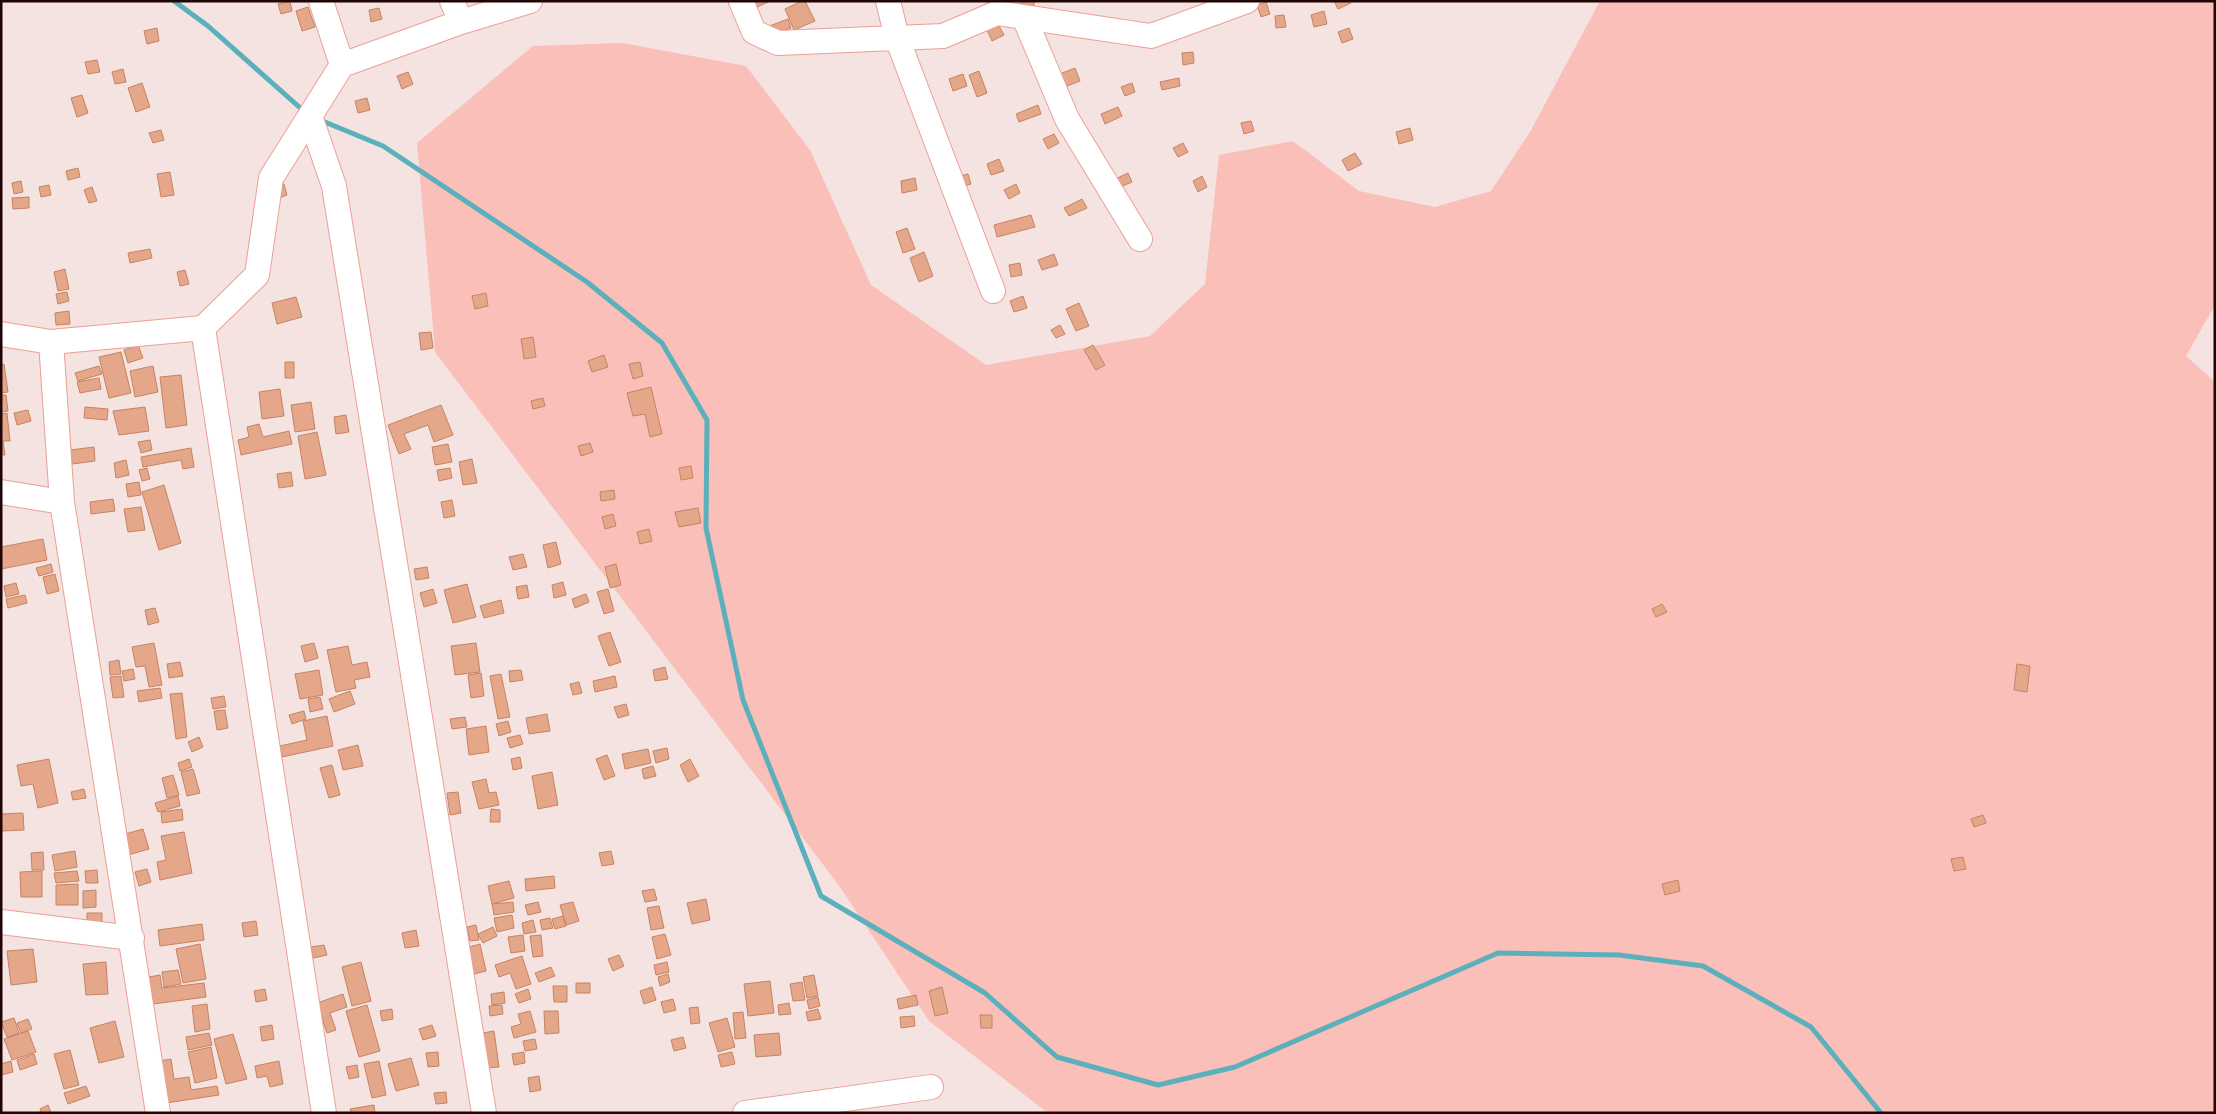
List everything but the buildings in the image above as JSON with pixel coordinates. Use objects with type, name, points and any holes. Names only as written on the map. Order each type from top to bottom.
[{"type":"street","points":[[321,1],[342,65]]},
{"type":"street","points":[[1,334],[52,342],[203,328],[257,275],[271,178],[342,65],[457,12],[530,1]]},
{"type":"street","points":[[741,1],[754,32],[778,43],[943,36],[987,7],[1024,17],[1151,36],[1246,1]]},
{"type":"street","points":[[888,1],[897,38],[993,291]]},
{"type":"street","points":[[1024,17],[1067,119],[1140,239]]},
{"type":"street","points":[[310,116],[334,186],[484,1113]]},
{"type":"street","points":[[203,328],[324,1113]]},
{"type":"street","points":[[52,342],[62,502],[158,1113]]},
{"type":"street","points":[[1,492],[62,502]]},
{"type":"street","points":[[1,922],[132,938]]},
{"type":"street","points":[[745,1113],[931,1087]]},
{"type":"shaded area","points":[[1600,1],[2215,1],[2215,305],[2186,356],[2215,382],[2215,1113],[1048,1113],[929,1021],[840,887],[435,352],[417,143],[533,46],[622,43],[746,66],[810,150],[871,285],[986,365],[1150,336],[1205,284],[1219,155],[1293,141],[1359,191],[1435,207],[1491,191],[1530,132]]},
{"type":"waterway","points":[[174,1],[208,26],[306,113]]},
{"type":"waterway","points":[[320,120],[383,146],[587,282],[662,343],[707,420],[706,528],[743,700],[821,896],[985,993],[1057,1057],[1158,1085],[1235,1067],[1498,953],[1619,955],[1703,966],[1811,1027],[1881,1113]]}]
